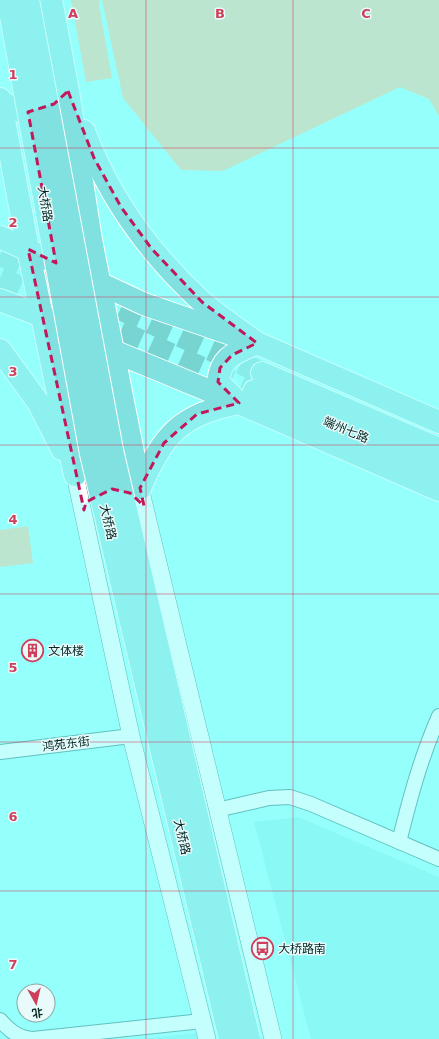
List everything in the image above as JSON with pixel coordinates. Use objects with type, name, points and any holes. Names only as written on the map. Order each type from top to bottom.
[{"type":"main road","name":"大桥路","points":[[8,0],[89,441],[230,1039]]},
{"type":"main road","name":"大桥路","points":[[28,0],[112,450],[249,1039]]},
{"type":"main road","points":[[51,0],[68,91],[100,284],[142,497]]},
{"type":"main road","points":[[0,101],[20,112],[37,112],[54,104],[68,91]]},
{"type":"main road","points":[[68,91],[94,158],[121,207],[147,242],[178,279],[202,302],[257,343]]},
{"type":"main road","points":[[0,101],[28,249],[75,475]]},
{"type":"main road","points":[[0,237],[144,304],[257,343],[439,422]]},
{"type":"main road","points":[[0,300],[42,316],[113,351],[251,389],[439,490]]},
{"type":"main road","points":[[251,389],[218,382],[220,368],[232,355],[257,343]]},
{"type":"main road","points":[[0,350],[38,402],[75,475]]},
{"type":"main road","points":[[142,497],[156,454],[164,442],[178,428],[197,414],[215,407],[251,389]]},
{"type":"main road","name":"端州七路","points":[[251,389],[439,449]]},
{"type":"main road","name":"端州七路","points":[[251,389],[439,470]]},
{"type":"street","points":[[75,475],[84,510],[131,736],[207,1039]]},
{"type":"street","points":[[84,510],[86,502],[97,493],[112,489],[142,497],[273,1039]]},
{"type":"street","points":[[399,842],[416,775],[425,748],[439,716]]},
{"type":"street","name":"鸿苑东街","points":[[0,752],[131,736]]},
{"type":"street","points":[[217,810],[269,798],[290,797],[311,804],[439,858]]},
{"type":"street","points":[[0,1020],[16,1035],[25,1039],[48,1038],[202,1021]]},
{"type":"highlighted area","points":[[68,91],[94,158],[121,207],[151,248],[202,302],[257,343],[232,355],[220,368],[218,382],[239,403],[197,414],[164,443],[140,488],[144,506],[130,493],[112,489],[86,502],[84,510],[28,249],[56,263],[28,112],[54,104]]},
{"type":"shaded area","points":[[71,0],[100,0],[99,5],[112,78],[86,82]]},
{"type":"shaded area","points":[[102,0],[439,0],[439,116],[429,99],[400,87],[223,171],[181,170],[123,98]]},
{"type":"shaded area","points":[[28,526],[33,563],[0,567],[0,530]]},
{"type":"shaded area","points":[[298,817],[439,877],[439,1039],[311,1039],[254,822]]},
{"type":"shaded area","points":[[197,1033],[198,1039],[140,1039]]},
{"type":"tunnel","points":[[0,255],[262,373]]},
{"type":"tunnel","points":[[0,278],[254,391]]},
{"type":"place","name":"文体楼","points":[[32,651]]},
{"type":"place","name":"大桥路南","points":[[263,949]]}]
